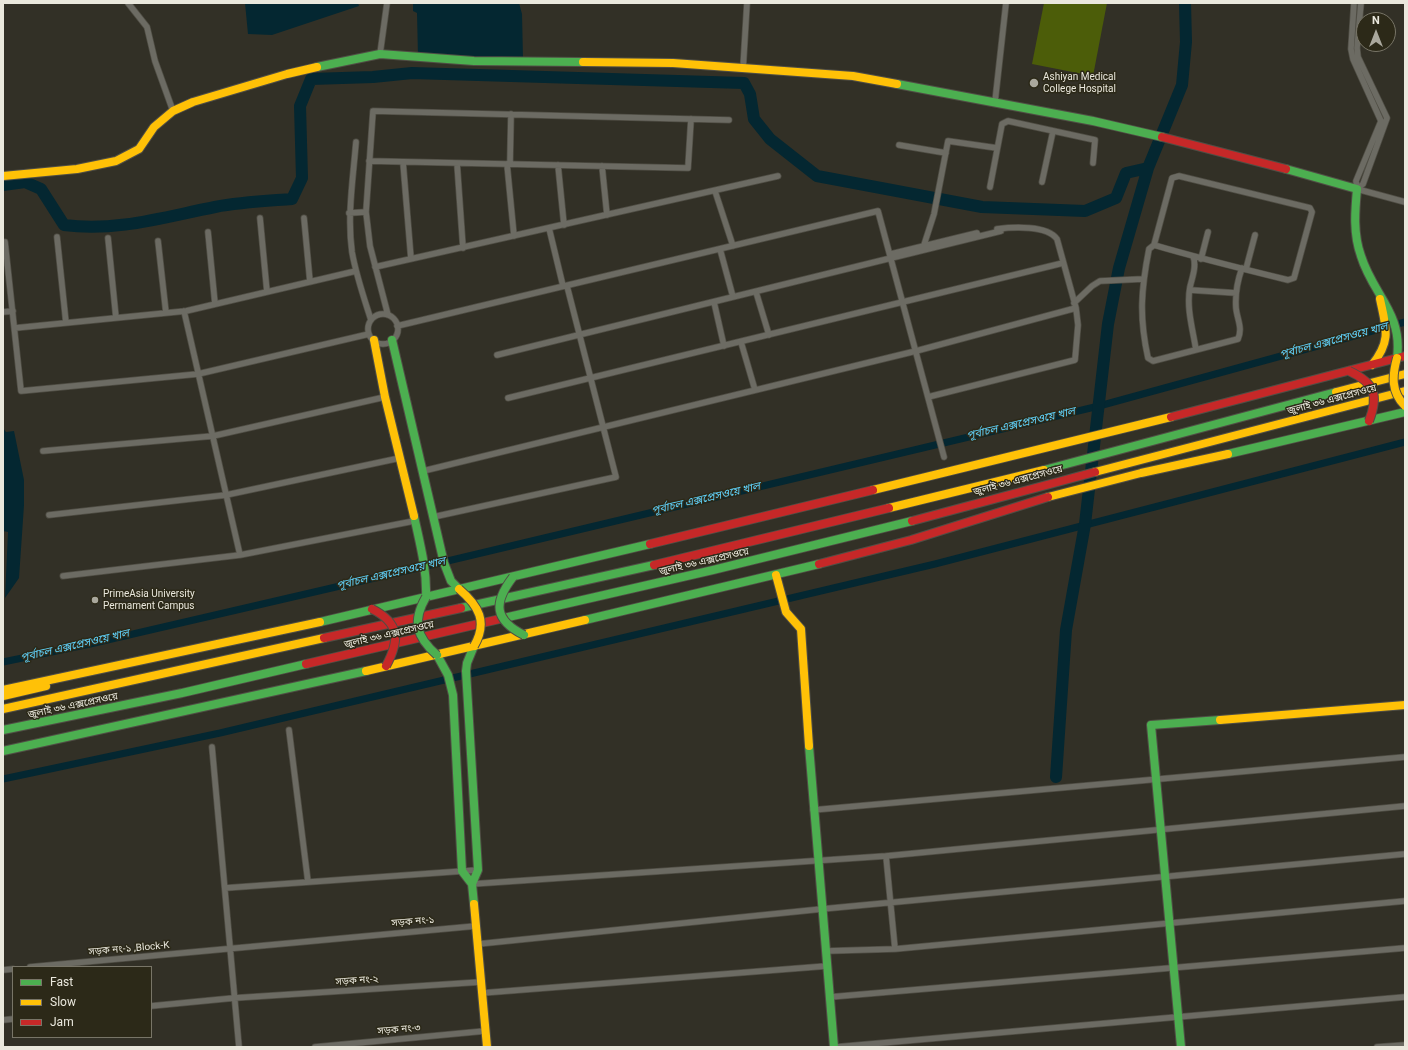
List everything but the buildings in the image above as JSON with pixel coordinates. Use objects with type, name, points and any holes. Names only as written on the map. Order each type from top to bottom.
[{"type":"main road","points":[[3,176],[42,170],[78,169],[116,161],[139,149],[154,127],[173,111],[193,102],[286,74],[380,54],[474,61],[673,63],[853,76],[995,102],[1127,129],[1208,148],[1357,189],[1354,222],[1356,243],[1363,264],[1379,296],[1392,313],[1400,346],[1401,357],[1392,381],[1396,396],[1405,406]]},
{"type":"main road","points":[[1372,365],[1385,347],[1388,331],[1379,296]]},
{"type":"main road","points":[[372,337],[427,577],[426,597],[418,612],[416,624],[426,645],[437,654],[448,675],[453,695],[462,871],[472,884]]},
{"type":"main road","points":[[392,340],[433,518],[449,577],[459,590],[474,602],[480,615],[480,634],[467,663],[478,870],[472,884],[487,1047]]},
{"type":"main road","points":[[3,690],[292,628],[459,590],[1037,451],[1401,357]]},
{"type":"main road","points":[[1349,371],[1363,377],[1372,387],[1374,408],[1369,421]]},
{"type":"main road","name":"জুলাই ৩৬ এক্সপ্রেসওয়ে","points":[[3,709],[176,672],[701,554],[1044,470],[1405,374]]},
{"type":"main road","name":"জুলাই ৩৬ এক্সপ্রেসওয়ে","points":[[3,730],[182,693],[842,539],[1049,483],[1405,391]]},
{"type":"main road","points":[[3,751],[606,616],[776,575],[911,540],[1053,496],[1141,473],[1294,439],[1405,412]]},
{"type":"main road","points":[[776,575],[786,612],[801,629],[813,810],[835,1047]]},
{"type":"main road","points":[[513,577],[501,593],[499,598],[499,608],[507,625],[524,634]]},
{"type":"main road","points":[[372,609],[388,618],[395,631],[394,650],[386,666]]},
{"type":"main road","points":[[3,696],[36,689],[51,684],[58,678]]},
{"type":"main road","points":[[1181,1047],[1151,725],[1405,705]]},
{"type":"street","points":[[128,3],[147,27],[155,61],[173,111]]},
{"type":"street","points":[[380,54],[387,3]]},
{"type":"street","points":[[743,69],[747,3]]},
{"type":"street","points":[[995,102],[1006,3]]},
{"type":"street","points":[[1354,3],[1351,49],[1356,68],[1381,122],[1356,181],[1357,189]]},
{"type":"street","points":[[1357,189],[1363,184],[1387,118],[1358,57],[1357,48],[1361,3]]},
{"type":"street","points":[[1364,86],[1370,82]]},
{"type":"street","points":[[388,315],[370,246],[366,212],[373,111],[729,120]]},
{"type":"street","points":[[511,114],[509,164],[514,236]]},
{"type":"street","points":[[369,161],[688,168],[691,118]]},
{"type":"street","points":[[990,187],[1002,124],[1004,122],[1012,122],[1095,140],[1093,164]]},
{"type":"street","points":[[1042,182],[1053,131]]},
{"type":"street","points":[[923,251],[934,214],[948,141],[997,148]]},
{"type":"street","points":[[356,142],[350,213],[352,251],[356,271],[371,320]]},
{"type":"street","points":[[899,145],[946,153]]},
{"type":"street","points":[[403,162],[411,259]]},
{"type":"street","points":[[456,163],[463,248]]},
{"type":"street","points":[[558,165],[564,225]]},
{"type":"street","points":[[602,166],[607,215]]},
{"type":"street","points":[[375,268],[778,176]]},
{"type":"street","points":[[1154,245],[1201,259],[1244,269],[1288,280],[1294,278],[1312,212],[1310,208],[1178,176],[1172,178],[1154,245],[1149,249],[1143,279],[1141,310],[1143,336],[1148,358],[1153,361],[1238,339],[1240,329],[1236,309],[1236,293],[1244,269],[1255,235]]},
{"type":"street","points":[[1357,189],[1405,202]]},
{"type":"street","points":[[715,191],[733,246]]},
{"type":"street","points":[[397,326],[878,211],[944,457]]},
{"type":"street","points":[[350,213],[366,212]]},
{"type":"street","points":[[260,218],[267,292]]},
{"type":"street","points":[[304,218],[310,282]]},
{"type":"street","points":[[497,356],[756,292],[997,229],[1017,227],[1046,231],[1054,235],[1057,239],[1075,306],[1078,326],[1075,360],[928,397]]},
{"type":"street","points":[[433,518],[616,477],[580,335],[549,228]]},
{"type":"street","points":[[891,256],[923,251],[1001,231]]},
{"type":"street","points":[[208,232],[215,304]]},
{"type":"street","points":[[1201,259],[1208,232]]},
{"type":"street","points":[[57,237],[66,323]]},
{"type":"street","points":[[108,238],[116,318]]},
{"type":"street","points":[[158,241],[166,313]]},
{"type":"street","points":[[5,242],[5,258],[13,311],[21,391],[198,374],[372,337],[385,343],[392,340],[396,334],[397,326],[394,319],[388,315],[377,315],[371,320],[368,327],[372,337]]},
{"type":"street","points":[[720,249],[733,297]]},
{"type":"street","points":[[1193,256],[1196,262],[1190,290],[1189,308],[1196,350]]},
{"type":"street","points":[[508,398],[769,336],[1063,263]]},
{"type":"street","points":[[15,328],[184,311],[356,271]]},
{"type":"street","points":[[422,471],[916,351],[1075,306],[1092,286],[1100,280],[1143,279]]},
{"type":"street","points":[[1190,290],[1236,293]]},
{"type":"street","points":[[756,292],[769,336]]},
{"type":"street","points":[[714,302],[724,346]]},
{"type":"street","points":[[3,312],[13,311]]},
{"type":"street","points":[[184,311],[240,555]]},
{"type":"street","points":[[741,342],[755,390]]},
{"type":"street","points":[[43,450],[213,436],[385,397]]},
{"type":"street","points":[[49,515],[226,495],[400,458]]},
{"type":"street","points":[[63,576],[240,555],[414,521]]},
{"type":"street","points":[[289,730],[308,882]]},
{"type":"street","points":[[212,747],[239,1047]]},
{"type":"street","points":[[813,810],[1405,758]]},
{"type":"street","points":[[472,884],[817,859],[886,856],[1405,806]]},
{"type":"street","points":[[478,944],[891,902],[1405,854]]},
{"type":"street","points":[[886,856],[895,948]]},
{"type":"street","points":[[225,888],[478,870]]},
{"type":"street","points":[[826,951],[895,948],[1405,901]]},
{"type":"street","name":"সড়ক নং-১","points":[[230,948],[476,926]]},
{"type":"street","name":"সড়ক নং-১ ,Block-K","points":[[41,966],[230,948]]},
{"type":"street","points":[[830,997],[1405,948]]},
{"type":"street","points":[[482,993],[827,966]]},
{"type":"street","name":"সড়ক নং-২","points":[[152,1006],[234,998],[481,982]]},
{"type":"street","points":[[835,1047],[1405,997]]},
{"type":"street","name":"সড়ক নং-৩","points":[[315,1047],[485,1031]]},
{"type":"street","points":[[1377,1047],[1405,1045]]},
{"type":"green space","points":[[1044,3],[1107,3],[1093,76],[1032,64]]},
{"type":"water","points":[[245,3],[358,3],[359,6],[272,35],[248,34]]},
{"type":"water","points":[[413,3],[519,3],[522,14],[523,59],[418,56],[417,13],[413,11]]},
{"type":"water","points":[[3,428],[6,432],[14,431],[24,480],[24,505],[19,578],[5,598],[8,532],[3,531]]},
{"type":"waterway","points":[[1056,777],[1066,630],[1085,524],[1108,324],[1119,268],[1148,168],[1182,85],[1186,42],[1185,3]]},
{"type":"waterway","points":[[3,185],[25,182],[41,189],[64,225],[83,227],[121,225],[159,219],[225,205],[292,199],[302,178],[300,106],[311,79],[373,77],[412,73],[744,83],[750,94],[754,119],[770,139],[817,176],[982,207],[1085,211],[1116,198],[1126,173],[1148,168]]},
{"type":"waterway","name":"পূর্বাচল এক্সপ্রেসওয়ে খাল","points":[[3,662],[90,644],[435,564],[1099,406],[1405,322]]},
{"type":"waterway","name":"পূর্বাচল এক্সপ্রেসওয়ে খাল","points":[[3,779],[220,733],[935,564],[1405,442]]},
{"type":"traffic: fast","points":[[317,67],[380,54],[474,61],[583,62]]},
{"type":"traffic: fast","points":[[897,84],[1093,121],[1162,137]]},
{"type":"traffic: fast","points":[[1286,169],[1357,189],[1355,222],[1358,248],[1366,270],[1386,305],[1396,329],[1398,342],[1397,358]]},
{"type":"traffic: fast","points":[[392,340],[444,563],[451,581],[459,589]]},
{"type":"traffic: fast","points":[[1044,470],[1336,392]]},
{"type":"traffic: fast","points":[[1228,454],[1405,412]]},
{"type":"traffic: fast","points":[[414,516],[424,566],[426,597]]},
{"type":"traffic: fast","points":[[504,618],[713,570],[912,521]]},
{"type":"traffic: fast","points":[[320,622],[650,544]]},
{"type":"traffic: fast","points":[[585,620],[819,564]]},
{"type":"traffic: fast","points":[[461,608],[654,565]]},
{"type":"traffic: fast","points":[[513,577],[506,586],[502,595],[500,610],[502,617],[507,623],[524,635]]},
{"type":"traffic: fast","points":[[426,597],[419,614],[418,628],[424,642],[437,655]]},
{"type":"traffic: fast","points":[[474,646],[467,663],[466,671],[478,870],[472,884],[474,904]]},
{"type":"traffic: fast","points":[[437,655],[448,675],[453,695],[462,871],[472,884]]},
{"type":"traffic: fast","points":[[3,730],[182,693],[306,664]]},
{"type":"traffic: fast","points":[[3,751],[366,671]]},
{"type":"traffic: fast","points":[[1181,1047],[1151,725],[1220,720]]},
{"type":"traffic: fast","points":[[809,746],[834,1047]]},
{"type":"traffic: slow","points":[[583,62],[673,63],[853,76],[897,84]]},
{"type":"traffic: slow","points":[[3,176],[77,169],[116,161],[139,149],[154,127],[173,111],[193,102],[287,74],[317,67]]},
{"type":"traffic: slow","points":[[1372,365],[1383,348],[1386,334],[1380,299]]},
{"type":"traffic: slow","points":[[374,340],[385,397],[414,516]]},
{"type":"traffic: slow","points":[[1397,358],[1394,371],[1394,384],[1397,395],[1405,406]]},
{"type":"traffic: slow","points":[[1336,392],[1405,374]]},
{"type":"traffic: slow","points":[[1095,472],[1405,391]]},
{"type":"traffic: slow","points":[[873,490],[1171,417]]},
{"type":"traffic: slow","points":[[1048,497],[1141,473],[1228,454]]},
{"type":"traffic: slow","points":[[889,508],[1044,470]]},
{"type":"traffic: slow","points":[[776,575],[786,612],[801,629],[809,746]]},
{"type":"traffic: slow","points":[[459,589],[472,602],[481,622],[478,637],[474,646]]},
{"type":"traffic: slow","points":[[366,671],[585,620]]},
{"type":"traffic: slow","points":[[3,690],[320,622]]},
{"type":"traffic: slow","points":[[3,709],[324,638]]},
{"type":"traffic: slow","points":[[3,696],[46,686]]},
{"type":"traffic: slow","points":[[1220,720],[1405,705]]},
{"type":"traffic: slow","points":[[474,904],[487,1047]]},
{"type":"traffic: jam","points":[[1162,137],[1286,169]]},
{"type":"traffic: jam","points":[[1171,417],[1405,356]]},
{"type":"traffic: jam","points":[[1349,371],[1364,380],[1372,391],[1374,404],[1369,421]]},
{"type":"traffic: jam","points":[[912,521],[1095,472]]},
{"type":"traffic: jam","points":[[650,544],[873,490]]},
{"type":"traffic: jam","points":[[819,564],[911,540],[1048,497]]},
{"type":"traffic: jam","points":[[654,565],[889,508]]},
{"type":"traffic: jam","points":[[324,638],[461,608]]},
{"type":"traffic: jam","points":[[372,609],[388,620],[395,633],[394,648],[386,666]]},
{"type":"traffic: jam","points":[[306,664],[504,618]]},
{"type":"place","name":"Ashiyan Medical College Hospital","points":[[1034,83]]},
{"type":"place","name":"PrimeAsia University Permament Campus","points":[[95,600]]}]
